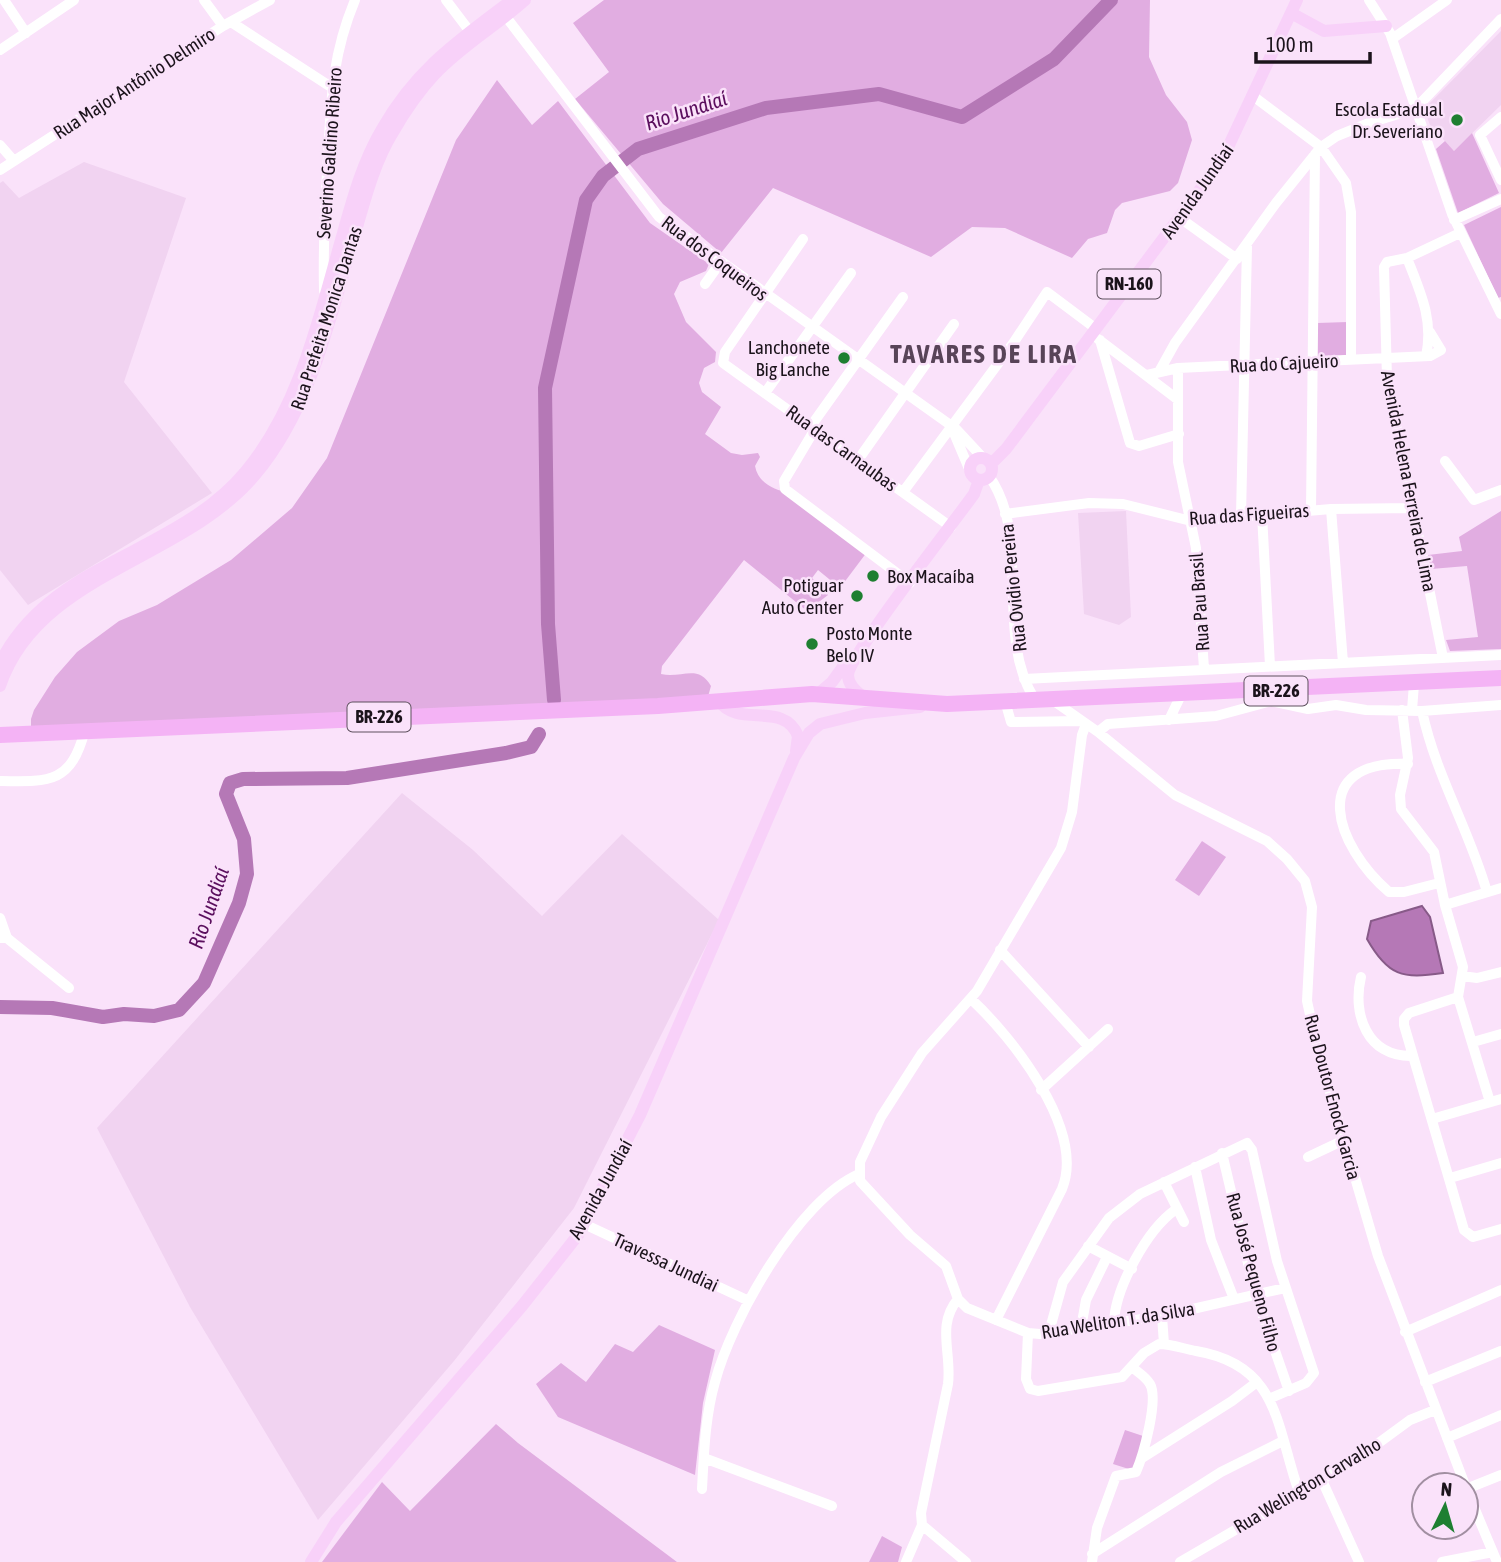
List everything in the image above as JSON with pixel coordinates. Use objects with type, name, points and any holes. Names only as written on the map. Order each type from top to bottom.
[{"type":"highway","name":"BR-226","points":[[2,734],[719,701],[818,694],[947,704],[1181,695],[1267,696],[1501,678]]},
{"type":"main road","name":"Rua Prefeita Monica Dantas","points":[[503,13],[512,0]]},
{"type":"main road","name":"Rua Prefeita Monica Dantas","points":[[0,663],[21,629],[51,599],[194,516],[225,494],[247,471],[265,445],[290,398],[329,300],[370,184],[391,136],[435,74],[473,36],[525,0]]},
{"type":"main road","name":"Avenida Jundiaí","points":[[818,694],[832,682],[910,583],[974,494],[982,470],[1006,449],[1095,334],[1222,160],[1297,0]]},
{"type":"main road","points":[[1291,13],[1324,31],[1387,26]]},
{"type":"main road","name":"Rua Prefeita Monica Dantas","points":[[0,686],[22,644],[49,612],[194,529],[234,498],[255,475],[293,418],[329,300]]},
{"type":"main road","name":"Avenida Jundiaí","points":[[863,696],[852,686],[848,674],[866,640]]},
{"type":"main road","name":"Avenida Jundiaí","points":[[719,701],[734,715],[768,715],[788,722],[798,736],[794,758]]},
{"type":"main road","name":"Avenida Jundiaí","points":[[312,1562],[336,1522],[522,1306],[584,1224],[640,1115],[794,758],[809,733],[831,720],[947,704]]},
{"type":"street","points":[[4,0],[26,33]]},
{"type":"street","points":[[204,0],[227,24],[331,87]]},
{"type":"street","name":"Rua Major Antônio Delmiro","points":[[0,170],[227,24],[270,0]]},
{"type":"street","name":"Severino Galdino Ribeiro","points":[[329,300],[323,240],[331,87],[337,51],[355,0]]},
{"type":"street","points":[[446,0],[473,36]]},
{"type":"street","points":[[1369,0],[1387,26],[1454,220],[1501,314]]},
{"type":"street","points":[[1392,39],[1447,0]]},
{"type":"street","points":[[0,50],[69,1]]},
{"type":"street","name":"Rua dos Coqueiros","points":[[503,13],[659,217],[811,329],[951,426],[982,470]]},
{"type":"street","points":[[1160,370],[1175,343],[1318,150],[1348,131],[1415,109],[1501,19]]},
{"type":"street","points":[[1253,96],[1318,150],[1343,177],[1350,201],[1351,360]]},
{"type":"street","points":[[1501,117],[1480,135],[1501,180]]},
{"type":"street","points":[[0,145],[14,161]]},
{"type":"street","points":[[1311,510],[1318,150]]},
{"type":"street","points":[[1454,220],[1501,199]]},
{"type":"street","points":[[1180,218],[1237,259]]},
{"type":"street","points":[[1424,356],[1430,332],[1426,310],[1407,258],[1460,233]]},
{"type":"street","points":[[765,295],[803,239]]},
{"type":"street","points":[[1241,516],[1247,243]]},
{"type":"street","name":"Avenida Helena Ferreira de Lima","points":[[1407,258],[1387,262],[1384,279],[1387,379],[1443,658]]},
{"type":"street","points":[[705,284],[720,263]]},
{"type":"street","points":[[765,393],[851,273]]},
{"type":"street","points":[[903,492],[1014,342],[1047,292],[1177,399]]},
{"type":"street","name":"Rua das Carnaubas","points":[[765,295],[723,355],[723,363],[951,527]]},
{"type":"street","points":[[903,297],[813,427],[784,481],[785,489],[910,583]]},
{"type":"street","points":[[858,460],[954,324]]},
{"type":"street","name":"Rua do Cajueiro","points":[[1147,375],[1178,368],[1424,356],[1441,350],[1430,332]]},
{"type":"street","points":[[1095,334],[1130,443],[1139,446],[1179,434]]},
{"type":"street","name":"Rua Pau Brasil","points":[[1178,368],[1178,463],[1191,521],[1198,573],[1204,669]]},
{"type":"street","points":[[951,426],[982,470]]},
{"type":"street","points":[[1445,461],[1474,500],[1501,490]]},
{"type":"street","name":"Rua Ovidio Pereira","points":[[982,470],[1005,514],[1013,627],[1024,679],[1043,700]]},
{"type":"street","name":"Rua das Figueiras","points":[[1005,514],[1072,503],[1106,503],[1140,508],[1191,521],[1311,510],[1412,508]]},
{"type":"street","points":[[1331,509],[1343,663]]},
{"type":"street","points":[[1262,514],[1270,666]]},
{"type":"street","points":[[1024,679],[1501,655]]},
{"type":"street","points":[[1413,684],[1408,761],[1400,796],[1401,809],[1434,852],[1439,883],[1462,963],[1458,997],[1496,1100],[1433,1119]]},
{"type":"street","points":[[1168,720],[1181,695]]},
{"type":"street","points":[[1098,732],[1108,724],[1230,714],[1267,696],[1307,709],[1336,705],[1366,710],[1412,710],[1501,705]]},
{"type":"street","name":"Rua Doutor Enock Garcia","points":[[1043,700],[1098,732],[1175,795],[1266,841],[1287,859],[1305,881],[1312,907],[1306,982],[1308,1012],[1344,1140],[1405,1332],[1460,1471]]},
{"type":"street","points":[[906,1562],[922,1525],[922,1501],[941,1425],[949,1373],[944,1337],[946,1322],[958,1299],[946,1266],[874,1200],[860,1181],[859,1174],[866,1147],[890,1101],[934,1038],[971,999],[1066,837],[1084,722],[1011,722],[1005,701]]},
{"type":"street","points":[[1412,710],[1470,841],[1487,892]]},
{"type":"street","points":[[0,781],[28,782],[54,776],[71,768],[78,757],[85,730]]},
{"type":"street","points":[[1431,750],[1408,761],[1375,766],[1352,780],[1339,805],[1341,828],[1351,848],[1390,892],[1404,892],[1439,883]]},
{"type":"street","points":[[1445,905],[1501,888]]},
{"type":"street","points":[[0,918],[3,938],[69,988]]},
{"type":"street","points":[[1000,950],[1089,1047]]},
{"type":"street","points":[[1462,976],[1477,978],[1501,972]]},
{"type":"street","points":[[1361,977],[1357,1009],[1364,1027],[1388,1051],[1412,1056]]},
{"type":"street","points":[[1458,997],[1419,1008],[1405,1017],[1404,1025],[1466,1235],[1473,1237],[1501,1229]]},
{"type":"street","points":[[971,999],[1018,1051],[1041,1090],[1063,1137],[1067,1174],[996,1320]]},
{"type":"street","points":[[1041,1090],[1108,1029]]},
{"type":"street","points":[[1473,1042],[1501,1034]]},
{"type":"street","points":[[1308,1157],[1344,1140]]},
{"type":"street","points":[[1049,1332],[1063,1282],[1119,1209],[1164,1182],[1245,1143],[1252,1150],[1284,1288],[1314,1373],[1311,1380],[1271,1398]]},
{"type":"street","name":"Rua José Pequeno Filho","points":[[1222,1153],[1255,1293],[1289,1391]]},
{"type":"street","points":[[1450,1178],[1501,1163]]},
{"type":"street","points":[[1195,1167],[1211,1241],[1234,1299]]},
{"type":"street","points":[[702,1489],[715,1380],[736,1322],[793,1232],[831,1193],[859,1174]]},
{"type":"street","points":[[1164,1182],[1175,1210],[1184,1222]]},
{"type":"street","points":[[1114,1323],[1117,1303],[1132,1269],[1152,1233],[1175,1210]]},
{"type":"street","name":"Travessa Jundiai","points":[[584,1224],[748,1301]]},
{"type":"street","points":[[1088,1246],[1132,1269]]},
{"type":"street","points":[[1081,1328],[1086,1300],[1107,1257]]},
{"type":"street","name":"Rua Weliton T. da Silva","points":[[958,1299],[974,1312],[1028,1333],[1162,1316],[1284,1288]]},
{"type":"street","points":[[1405,1332],[1501,1290]]},
{"type":"street","points":[[1162,1316],[1164,1344]]},
{"type":"street","points":[[1028,1333],[1026,1379],[1029,1388],[1036,1391],[1105,1382],[1122,1377],[1144,1353],[1164,1344],[1219,1356],[1258,1382],[1271,1398],[1300,1492]]},
{"type":"street","points":[[1425,1382],[1501,1352]]},
{"type":"street","points":[[1092,1558],[1097,1528],[1116,1476],[1135,1473],[1142,1458],[1152,1392],[1147,1380],[1133,1368]]},
{"type":"street","points":[[1142,1458],[1258,1382]]},
{"type":"street","name":"Rua Welington Carvalho","points":[[1180,1562],[1371,1450],[1410,1420],[1435,1410]]},
{"type":"street","points":[[1447,1438],[1501,1415]]},
{"type":"street","points":[[1092,1558],[1213,1477],[1283,1441]]},
{"type":"street","points":[[704,1458],[832,1506]]},
{"type":"street","points":[[1480,1482],[1501,1475]]},
{"type":"street","points":[[1321,1478],[1359,1562]]},
{"type":"street","name":"Rua Doutor Enock Garcia","points":[[1480,1517],[1495,1550]]},
{"type":"street","points":[[922,1525],[966,1562]]},
{"type":"street","points":[[1441,1562],[1495,1550]]},
{"type":"shaded area","points":[[604,0],[1150,0],[1149,57],[1166,95],[1187,122],[1192,140],[1178,183],[1170,191],[1122,203],[1115,210],[1107,233],[1088,239],[1072,258],[1005,228],[972,227],[931,257],[773,188],[721,253],[663,204],[575,99],[609,72],[573,23]]},
{"type":"shaded area","points":[[1501,31],[1501,105],[1454,151],[1430,125],[1424,109]]},
{"type":"shaded area","points":[[497,80],[532,125],[558,101],[650,223],[709,264],[706,271],[680,282],[674,294],[686,322],[716,352],[715,362],[704,368],[699,383],[702,392],[721,407],[705,434],[731,453],[758,453],[760,457],[755,466],[763,481],[773,488],[790,493],[867,552],[840,588],[818,570],[812,578],[828,595],[807,611],[744,560],[662,666],[661,674],[701,675],[711,686],[707,700],[31,738],[34,710],[55,677],[77,652],[119,621],[157,605],[231,560],[292,508],[327,458],[456,140]]},
{"type":"shaded area","points":[[1472,133],[1499,193],[1458,213],[1436,149],[1445,141],[1454,151]]},
{"type":"shaded area","points":[[84,162],[186,198],[124,382],[212,493],[28,605],[0,570],[0,183],[3,181],[19,198]]},
{"type":"shaded area","points":[[1501,207],[1501,297],[1498,298],[1464,225]]},
{"type":"shaded area","points":[[1348,322],[1349,356],[1317,359],[1317,323]]},
{"type":"shaded area","points":[[1126,511],[1131,617],[1119,625],[1084,614],[1078,513]]},
{"type":"shaded area","points":[[1501,511],[1501,649],[1450,651],[1446,640],[1478,637],[1467,566],[1431,569],[1428,555],[1462,551],[1459,537]]},
{"type":"shaded area","points":[[402,793],[473,850],[542,916],[622,834],[719,920],[574,1208],[454,1361],[318,1520],[190,1307],[97,1128]]},
{"type":"shaded area","points":[[1202,841],[1226,857],[1199,896],[1175,880]]},
{"type":"shaded area","points":[[1422,906],[1430,917],[1443,973],[1406,975],[1389,968],[1367,939],[1371,921]]},
{"type":"shaded area","points":[[659,1325],[715,1350],[703,1403],[695,1475],[558,1417],[536,1384],[561,1363],[586,1382],[615,1344],[633,1352]]},
{"type":"shaded area","points":[[496,1424],[677,1562],[322,1562],[382,1482],[410,1511]]},
{"type":"shaded area","points":[[1125,1430],[1146,1437],[1135,1471],[1113,1464]]},
{"type":"shaded area","points":[[882,1536],[902,1547],[898,1562],[869,1562]]},
{"type":"waterway","name":"Rio Jundiaí","points":[[554,700],[548,624],[545,388],[586,200],[603,176],[638,149],[766,108],[879,94],[962,117],[1054,59],[1111,0]]},
{"type":"waterway","name":"Rio Jundiaí","points":[[0,1007],[52,1008],[103,1017],[124,1014],[154,1016],[179,1010],[204,983],[239,903],[247,874],[244,839],[226,794],[230,783],[243,779],[347,778],[506,753],[531,747],[539,734]]},
{"type":"place","name":"Escola Estadual Dr. Severiano","points":[[1457,120]]},
{"type":"place","name":"Lanchonete Big Lanche","points":[[844,358]]},
{"type":"place","name":"Box Macaíba","points":[[873,576]]},
{"type":"place","name":"Potiguar Auto Center","points":[[857,596]]},
{"type":"place","name":"Posto Monte Belo IV","points":[[812,644]]},
{"type":"district","name":"TAVARES DE LIRA","points":[[984,354]]}]
